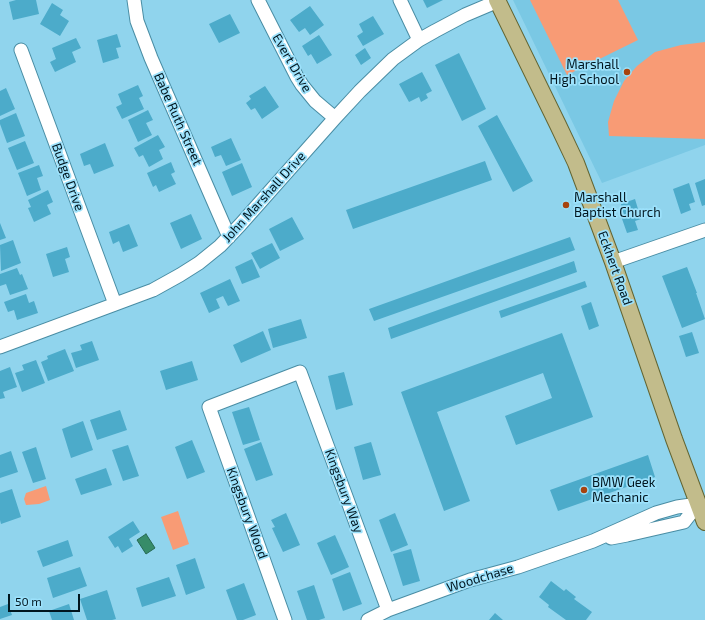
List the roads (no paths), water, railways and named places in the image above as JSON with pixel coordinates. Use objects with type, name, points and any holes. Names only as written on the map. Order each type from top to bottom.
[{"type":"main road","name":"Eckhert Road","points":[[497,1],[576,163],[613,262],[674,439],[705,522]]},
{"type":"street","name":"Babe Ruth Street","points":[[134,0],[137,21],[151,58],[229,237]]},
{"type":"street","name":"Evert Drive","points":[[258,0],[296,77],[315,101],[335,118]]},
{"type":"street","points":[[400,0],[419,40]]},
{"type":"street","name":"John Marshall Drive","points":[[0,347],[153,290],[180,276],[200,263],[229,237],[335,118],[393,59],[419,40],[465,15],[497,1]]},
{"type":"street","name":"Budge Drive","points":[[21,50],[115,304]]},
{"type":"street","points":[[613,262],[705,230]]},
{"type":"street","name":"Kingsbury Way","points":[[209,407],[300,372],[388,610]]},
{"type":"street","name":"Kingsbury Wood","points":[[209,407],[284,620]]},
{"type":"street","name":"Woodchase","points":[[368,620],[388,610],[470,580],[518,567],[593,540],[627,535],[684,522],[698,504]]},
{"type":"place","name":"Marshall High School","points":[[627,72]]},
{"type":"place","name":"Marshall Baptist Church","points":[[566,205]]},
{"type":"place","name":"BMW Geek Mechanic","points":[[584,490]]}]
